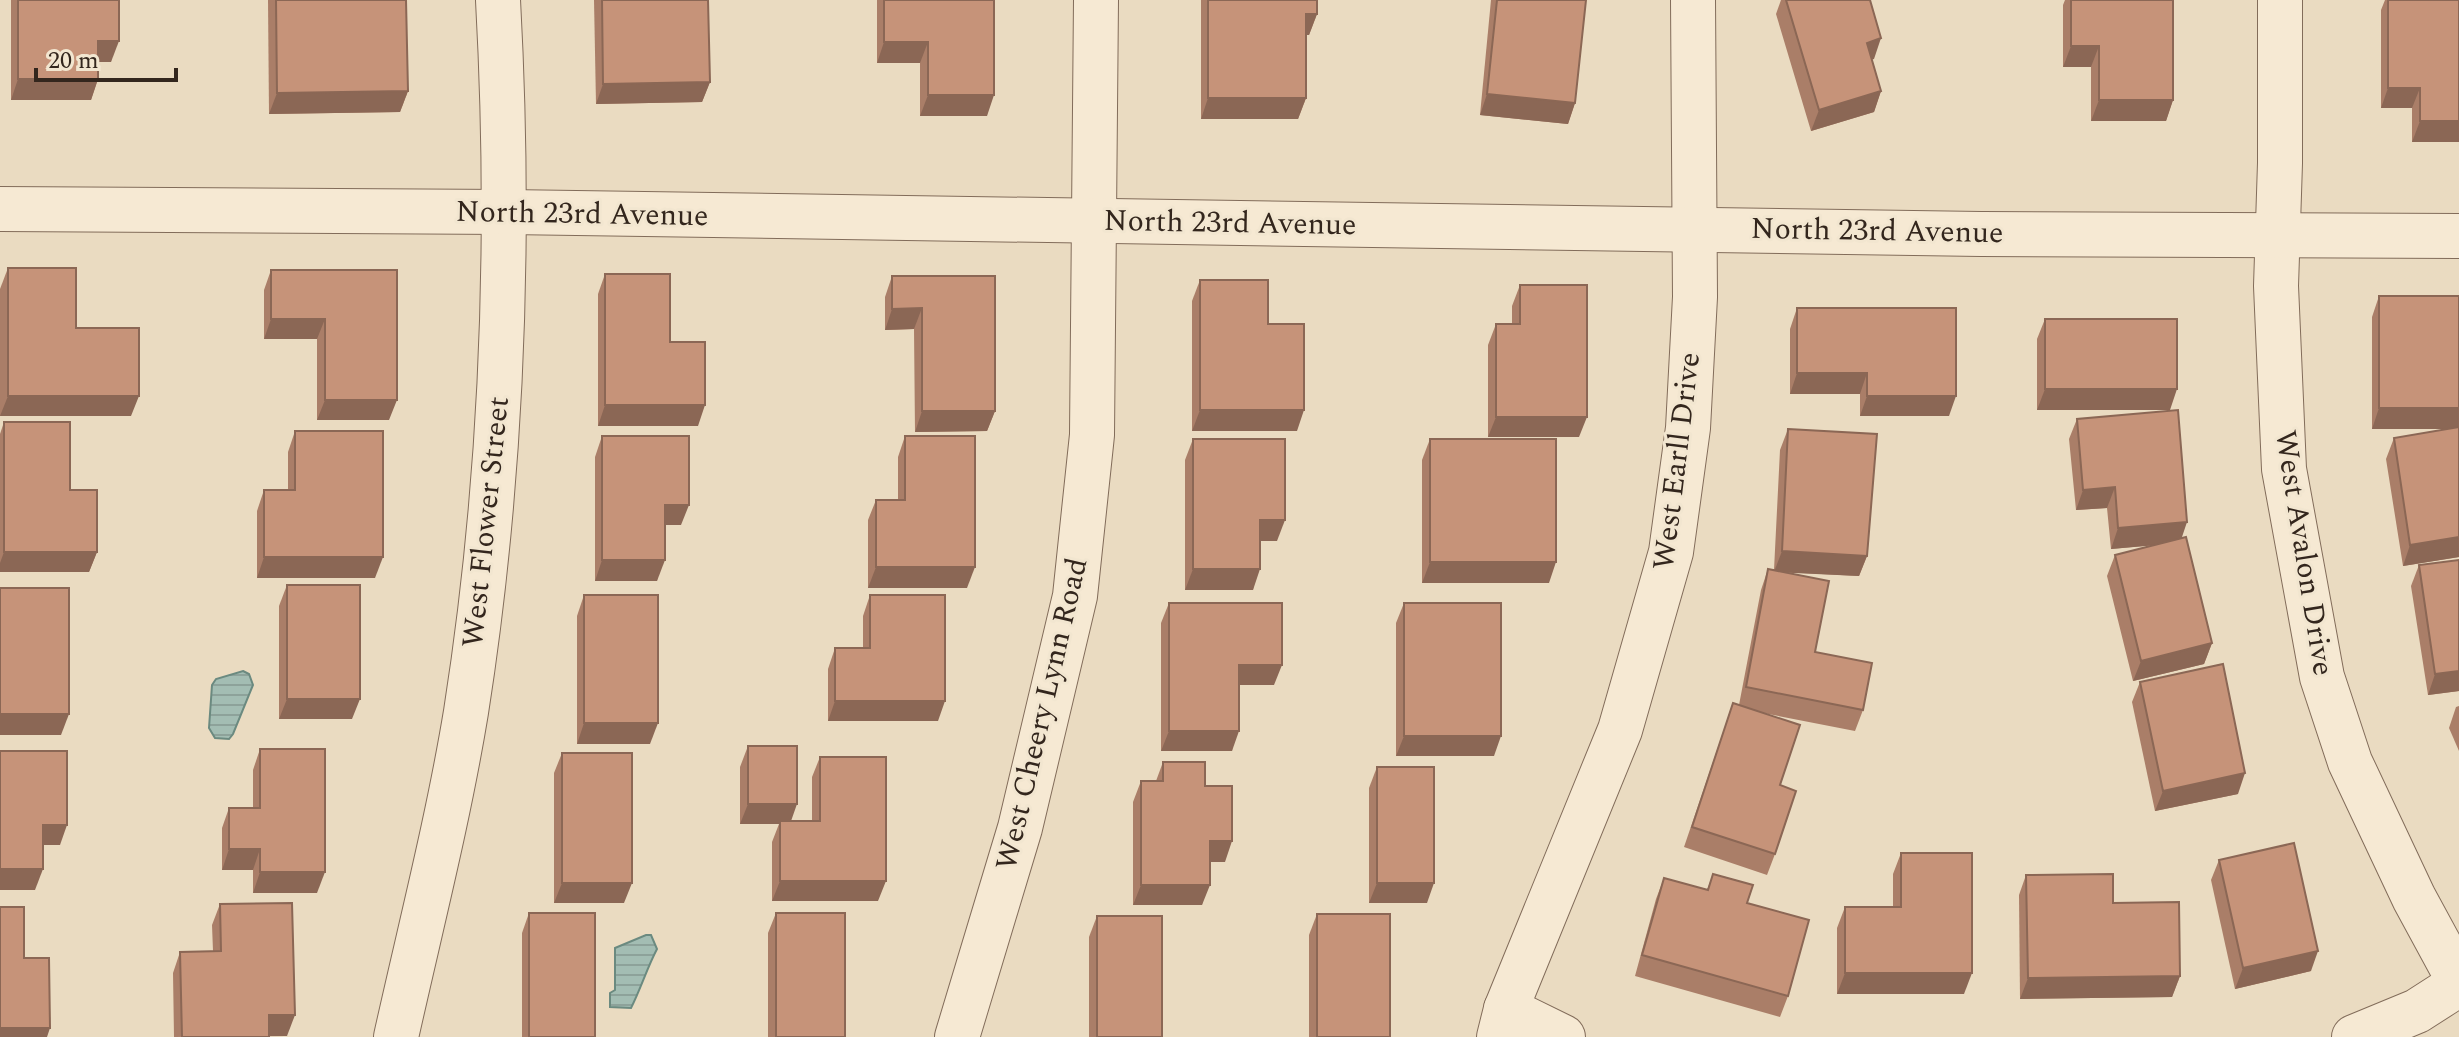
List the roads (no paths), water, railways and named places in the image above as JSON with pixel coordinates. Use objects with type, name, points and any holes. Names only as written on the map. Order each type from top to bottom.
[{"type":"street","name":"West Flower Street","points":[[396,1037],[465,714],[486,568],[500,409],[506,212],[498,0]]},
{"type":"street","name":"West Cheery Lynn Road","points":[[957,1037],[1020,828],[1075,596],[1092,435],[1096,0]]},
{"type":"street","name":"West Earll Drive","points":[[1503,1023],[1620,730],[1671,552],[1688,428],[1695,297],[1693,0]]},
{"type":"street","name":"West Avalon Drive","points":[[2280,0],[2276,286],[2284,469],[2322,677],[2350,762],[2414,898],[2459,982]]},
{"type":"street","name":"North 23rd Avenue","points":[[0,209],[506,212],[1694,229],[2459,236]]},
{"type":"street","points":[[2354,1037],[2417,1011],[2459,982]]},
{"type":"street","points":[[1503,1023],[1563,1037]]}]
